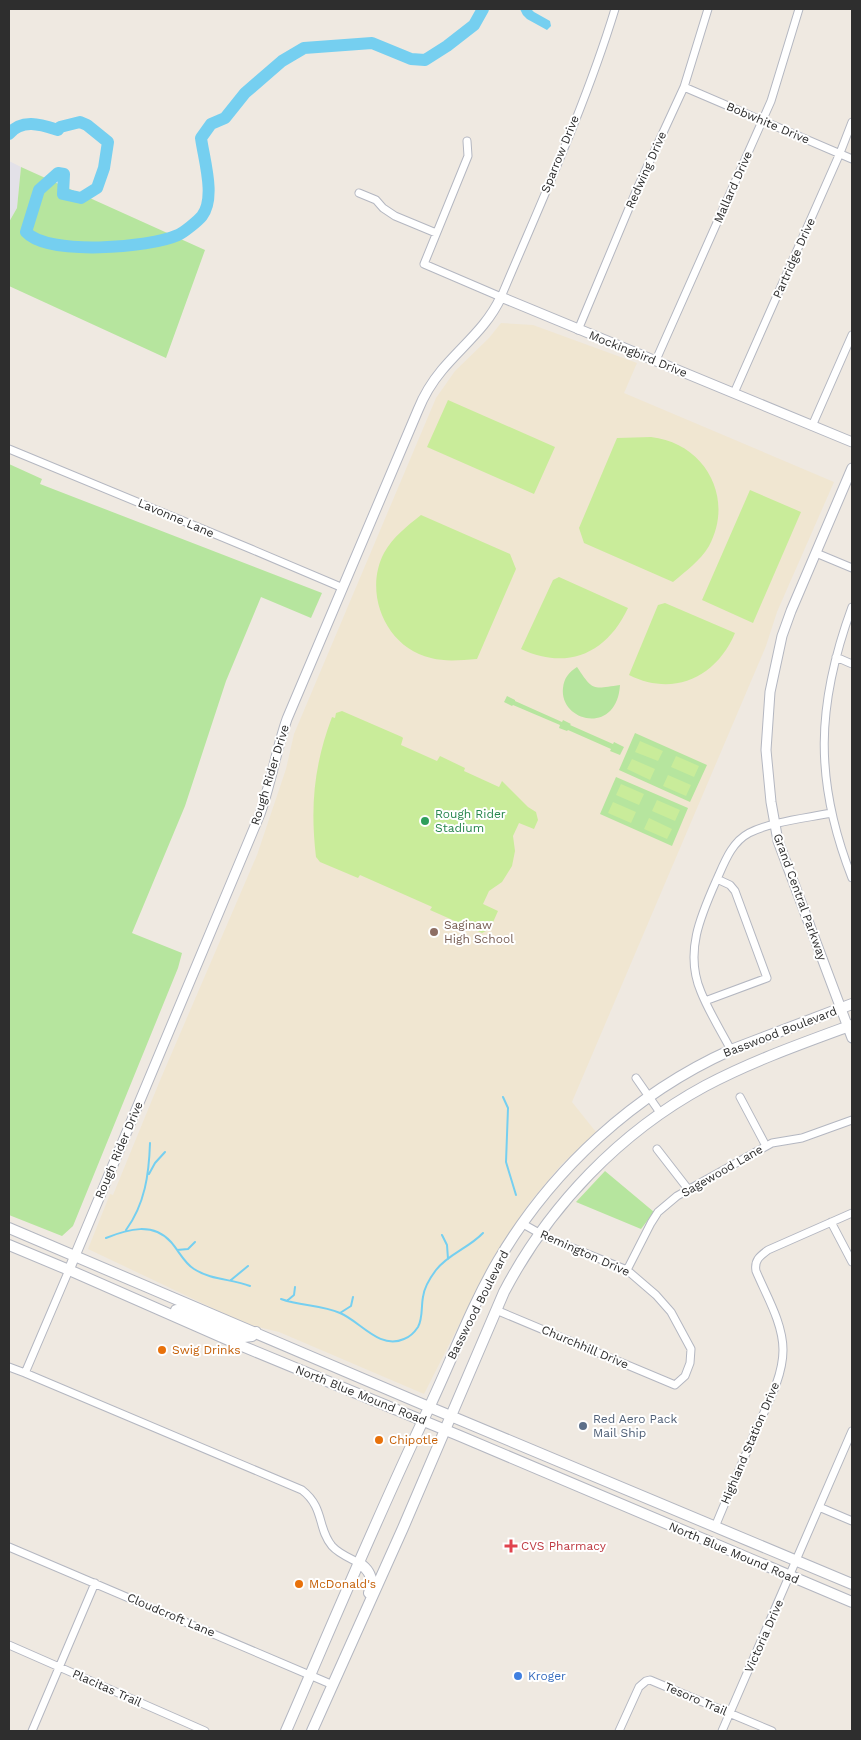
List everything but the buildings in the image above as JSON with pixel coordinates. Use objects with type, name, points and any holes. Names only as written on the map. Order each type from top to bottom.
[{"type":"main road","name":"Basswood Boulevard","points":[[286,1731],[475,1304],[499,1259],[546,1192],[581,1154],[615,1122],[649,1097],[693,1069],[731,1050],[852,1004]]},
{"type":"main road","name":"Basswood Boulevard","points":[[312,1731],[368,1607],[496,1310],[512,1277],[540,1234],[573,1192],[600,1164],[637,1131],[661,1114],[691,1094],[731,1073],[850,1025]]},
{"type":"main road","name":"North Blue Mound Road","points":[[9,1228],[429,1407],[852,1584]]},
{"type":"main road","name":"North Blue Mound Road","points":[[9,1245],[242,1346],[445,1429],[852,1602]]},
{"type":"main road","points":[[163,1311],[175,1310],[244,1338],[252,1336],[256,1332]]},
{"type":"main road","points":[[359,1563],[368,1570],[372,1577],[371,1588],[367,1596],[368,1607]]},
{"type":"street","name":"Sparrow Drive","points":[[501,297],[558,161],[603,47],[615,9]]},
{"type":"street","name":"Redwing Drive","points":[[578,330],[637,189],[684,87],[708,9]]},
{"type":"street","name":"Mallard Drive","points":[[656,360],[762,120],[777,82],[799,9]]},
{"type":"street","name":"Bobwhite Drive","points":[[684,87],[852,159]]},
{"type":"street","name":"Partridge Drive","points":[[734,393],[852,122]]},
{"type":"street","points":[[359,194],[376,200],[383,208],[395,216],[436,233],[468,156],[467,141]]},
{"type":"street","name":"Mockingbird Drive","points":[[436,233],[424,264],[578,330],[656,360],[852,442]]},
{"type":"street","name":"Rough Rider Drive","points":[[69,1270],[260,814],[283,732],[426,393],[441,371],[481,329],[501,297]]},
{"type":"street","points":[[812,426],[852,335]]},
{"type":"street","name":"Lavonne Lane","points":[[9,450],[343,588]]},
{"type":"street","name":"Grand Central Parkway","points":[[852,468],[786,623],[772,677],[766,750],[775,825],[788,871],[841,1008],[850,1025],[852,1038]]},
{"type":"street","points":[[816,553],[852,568]]},
{"type":"street","points":[[852,607],[836,657],[827,697],[824,743],[825,777],[831,814],[852,878]]},
{"type":"street","points":[[836,657],[852,664]]},
{"type":"street","points":[[731,1050],[697,984],[694,943],[702,913],[727,856],[737,841],[750,832],[831,814]]},
{"type":"street","points":[[705,1001],[767,978],[735,891],[730,885],[717,879]]},
{"type":"street","points":[[636,1078],[661,1114]]},
{"type":"street","points":[[740,1097],[766,1146]]},
{"type":"street","name":"Sagewood Lane","points":[[628,1270],[643,1236],[658,1212],[677,1196],[766,1146],[778,1141],[802,1138],[852,1120]]},
{"type":"street","points":[[657,1149],[688,1189]]},
{"type":"street","name":"Highland Station Drive","points":[[714,1527],[768,1404],[781,1365],[783,1350],[781,1334],[756,1271],[755,1262],[768,1250],[852,1213]]},
{"type":"street","points":[[831,1222],[852,1262]]},
{"type":"street","name":"Remington Drive","points":[[523,1224],[540,1234],[628,1270],[644,1283],[671,1312],[690,1349],[690,1363],[685,1376],[674,1385]]},
{"type":"street","points":[[25,1373],[69,1270]]},
{"type":"street","name":"Churchhill Drive","points":[[496,1310],[674,1385]]},
{"type":"street","points":[[9,1367],[302,1490],[311,1498],[318,1509],[326,1536],[333,1547],[359,1563]]},
{"type":"street","name":"Victoria Drive","points":[[722,1731],[852,1430]]},
{"type":"street","points":[[819,1508],[852,1521]]},
{"type":"street","name":"Cloudcroft Lane","points":[[9,1547],[333,1685]]},
{"type":"street","points":[[32,1731],[95,1582]]},
{"type":"street","name":"Placitas Trail","points":[[9,1645],[205,1731]]},
{"type":"street","name":"Tesoro Trail","points":[[619,1731],[639,1687],[650,1680],[772,1731]]},
{"type":"shaded area","points":[[9,161],[21,167],[17,208],[9,222]]},
{"type":"shaded area","name":"Saginaw High School","points":[[501,323],[533,325],[637,363],[624,393],[834,482],[777,612],[766,646],[572,1102],[596,1132],[561,1165],[530,1202],[495,1254],[424,1394],[279,1332],[246,1324],[88,1249],[110,1194],[113,1195],[257,855],[286,769],[294,734],[436,398],[455,371],[489,338]]},
{"type":"green space","points":[[21,167],[205,250],[166,358],[9,286],[9,222],[17,208]]},
{"type":"green space","points":[[448,400],[555,447],[534,494],[427,447]]},
{"type":"green space","points":[[651,437],[670,441],[700,461],[710,476],[716,492],[718,510],[716,528],[709,546],[688,570],[673,582],[584,543],[579,528],[617,438]]},
{"type":"green space","points":[[9,464],[42,479],[40,484],[322,593],[311,618],[261,597],[226,681],[185,806],[132,933],[182,953],[178,968],[73,1226],[62,1236],[9,1215]]},
{"type":"green space","points":[[750,490],[801,512],[753,623],[702,600]]},
{"type":"green space","points":[[421,515],[510,554],[516,569],[477,659],[442,660],[415,652],[402,643],[391,631],[383,617],[376,585],[378,569],[388,547],[396,537]]},
{"type":"green space","points":[[559,577],[628,608],[619,624],[597,647],[584,654],[570,658],[538,655],[521,649],[553,580]]},
{"type":"green space","points":[[665,603],[735,633],[727,649],[717,662],[705,672],[677,683],[661,684],[629,675],[658,605]]},
{"type":"green space","points":[[577,667],[590,684],[594,686],[620,685],[617,701],[609,712],[600,717],[589,718],[578,715],[570,709],[564,700],[564,681]]},
{"type":"green space","points":[[507,696],[562,722],[563,720],[570,725],[624,747],[620,755],[610,751],[611,749],[568,730],[559,728],[560,725],[504,702]]},
{"type":"green space","name":"Rough Rider Stadium","points":[[342,711],[402,737],[401,745],[437,761],[440,756],[465,768],[464,771],[499,787],[502,781],[528,807],[536,812],[538,820],[534,829],[519,823],[513,836],[515,851],[512,866],[502,882],[489,891],[483,904],[498,911],[490,929],[482,933],[430,910],[432,907],[430,906],[360,875],[358,878],[320,862],[316,857],[313,820],[317,769],[332,717],[335,718],[336,713]]},
{"type":"green space","points":[[635,733],[707,765],[690,802],[619,770]]},
{"type":"green space","points":[[640,741],[663,751],[658,761],[635,752]]},
{"type":"green space","points":[[676,756],[699,766],[694,777],[671,767]]},
{"type":"green space","points":[[632,759],[655,769],[650,780],[627,769]]},
{"type":"green space","points":[[668,775],[691,785],[686,796],[663,786]]},
{"type":"green space","points":[[616,777],[688,808],[672,846],[600,814]]},
{"type":"green space","points":[[621,784],[644,794],[639,805],[616,795]]},
{"type":"green space","points":[[657,800],[680,810],[675,821],[652,811]]},
{"type":"green space","points":[[613,802],[636,812],[631,823],[608,813]]},
{"type":"green space","points":[[649,818],[672,829],[667,839],[644,829]]},
{"type":"green space","points":[[605,1171],[654,1212],[641,1229],[576,1202]]},
{"type":"water","points":[[520,9],[531,9],[550,21],[551,26],[547,30],[527,19]]},
{"type":"waterway","points":[[9,134],[14,129],[26,124],[58,130],[60,127],[80,122],[87,125],[108,142],[104,168],[97,188],[81,198],[63,194],[64,174],[58,173],[39,190],[26,232],[38,240],[76,247],[123,246],[164,240],[178,235],[187,229],[202,216],[206,208],[209,189],[201,138],[211,124],[225,118],[245,93],[282,61],[304,48],[372,43],[411,59],[425,60],[474,25],[483,9]]},
{"type":"waterway","points":[[503,1097],[508,1108],[506,1162],[516,1195]]},
{"type":"waterway","points":[[126,1230],[142,1199],[150,1143]]},
{"type":"waterway","points":[[149,1174],[155,1163],[165,1152]]},
{"type":"waterway","points":[[106,1238],[131,1230],[140,1229],[156,1232],[171,1242],[184,1260],[194,1269],[207,1275],[250,1286]]},
{"type":"waterway","points":[[281,1299],[340,1313],[378,1338],[386,1341],[404,1339],[412,1335],[418,1327],[421,1320],[422,1301],[425,1290],[436,1270],[446,1260],[483,1233]]},
{"type":"waterway","points":[[442,1235],[447,1245],[448,1259]]},
{"type":"waterway","points":[[177,1250],[188,1249],[195,1242]]},
{"type":"waterway","points":[[231,1280],[248,1266]]},
{"type":"waterway","points":[[288,1300],[294,1295],[295,1287]]},
{"type":"waterway","points":[[340,1313],[351,1306],[353,1297]]},
{"type":"place","name":"Rough Rider Stadium","points":[[425,821]]},
{"type":"place","name":"Saginaw High School","points":[[434,932]]},
{"type":"place","name":"Swig Drinks","points":[[162,1350]]},
{"type":"place","name":"Red Aero Pack Mail Ship","points":[[583,1426]]},
{"type":"place","name":"Chipotle","points":[[379,1440]]},
{"type":"place","name":"CVS Pharmacy","points":[[511,1546]]},
{"type":"place","name":"McDonald's","points":[[299,1584]]},
{"type":"place","name":"Kroger","points":[[518,1676]]}]
